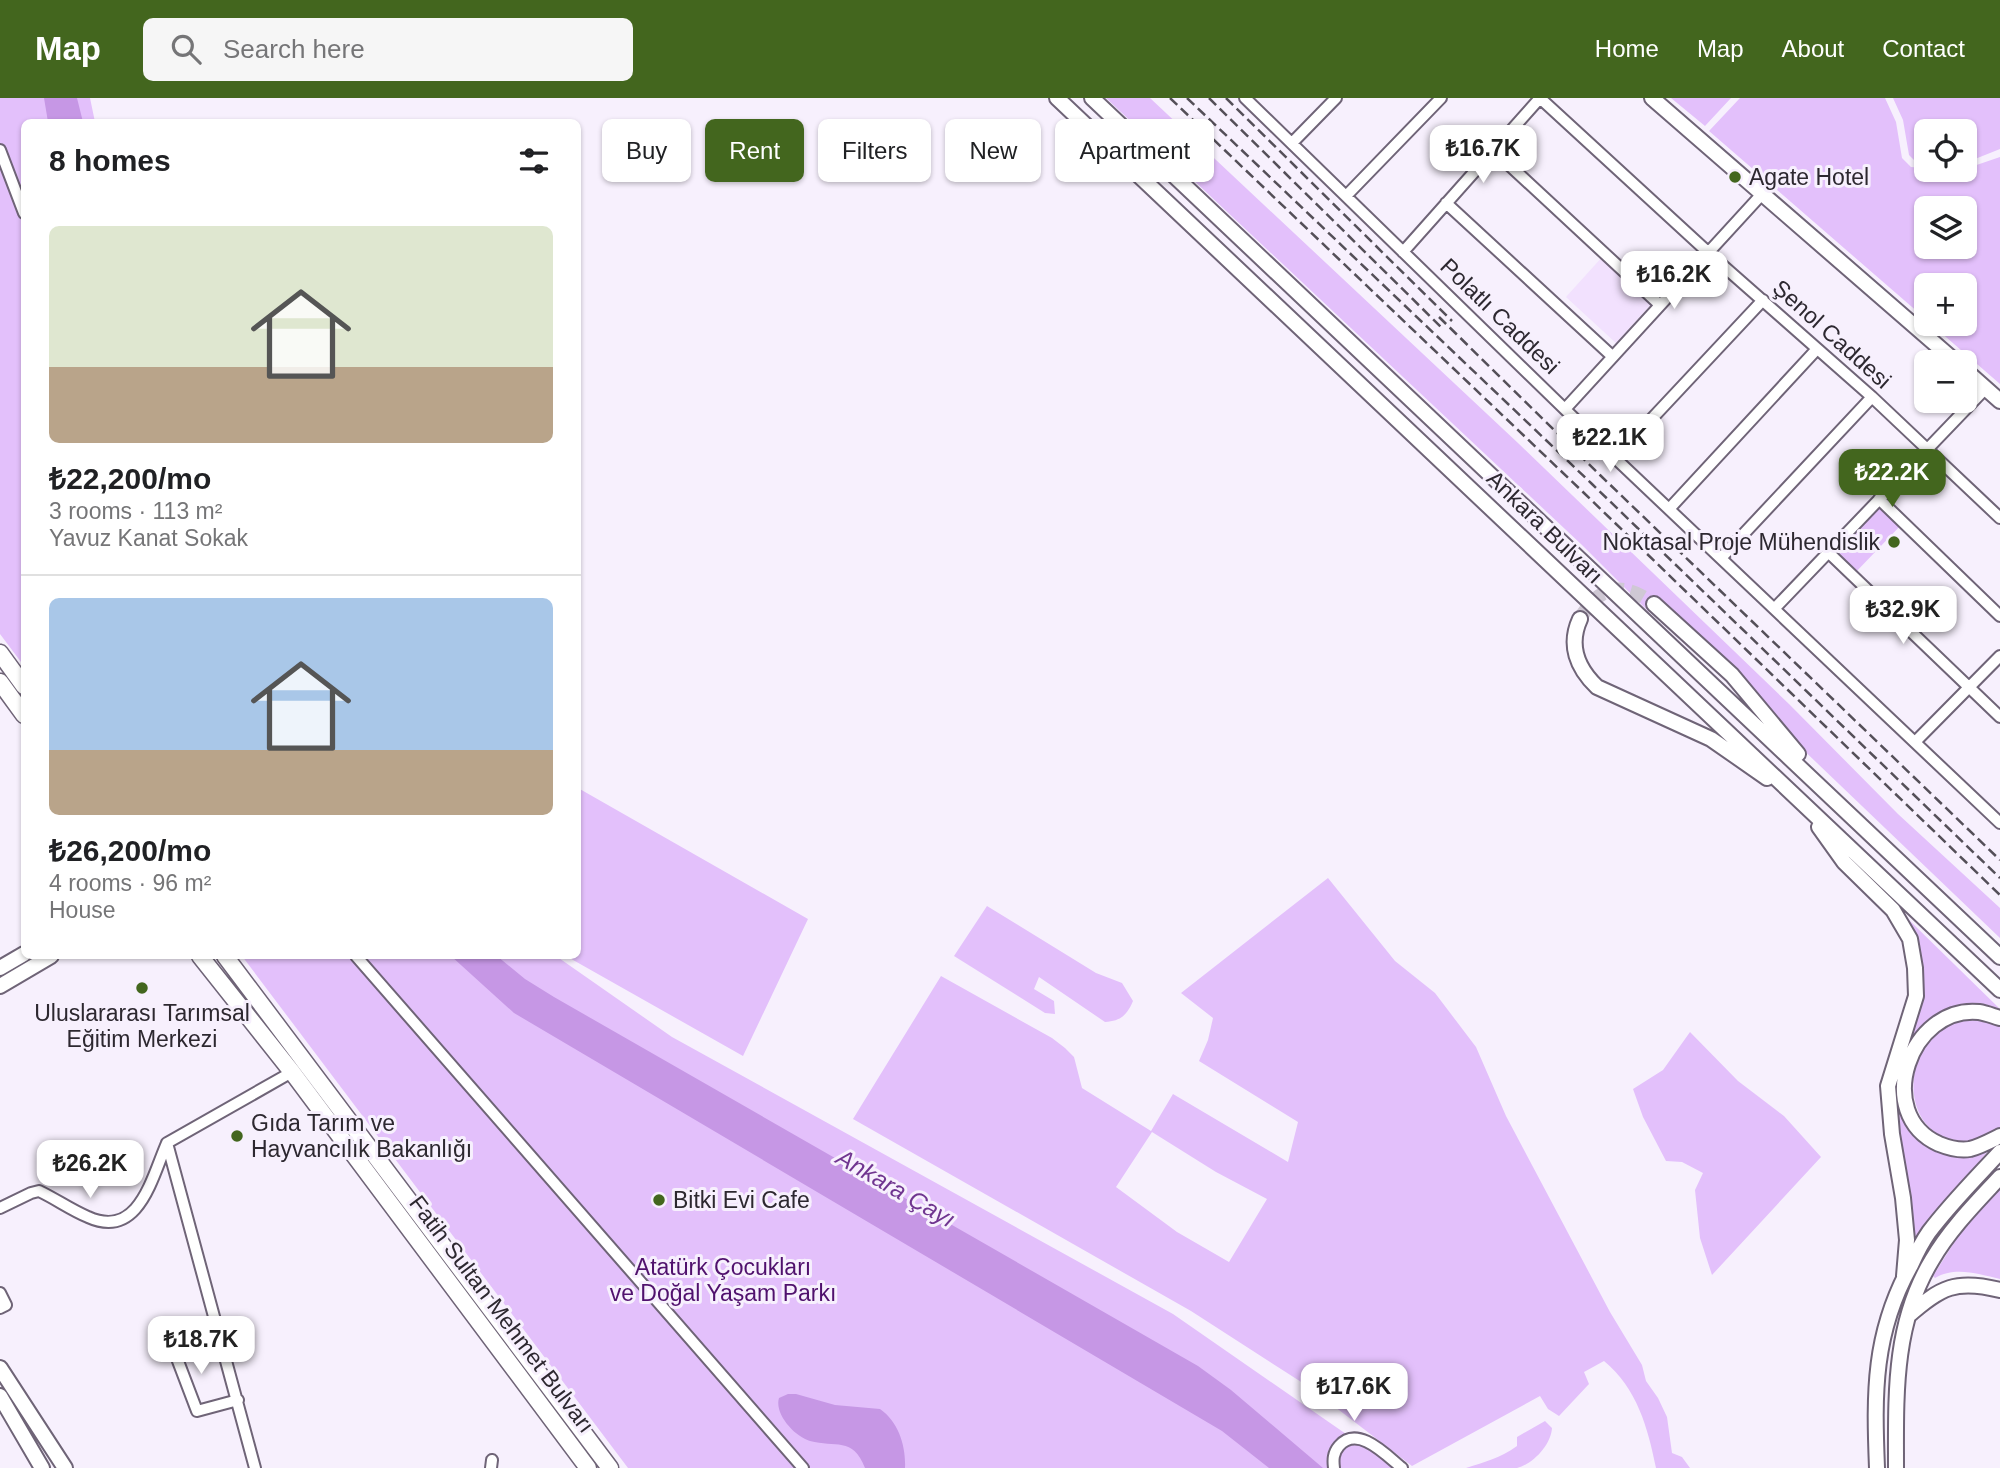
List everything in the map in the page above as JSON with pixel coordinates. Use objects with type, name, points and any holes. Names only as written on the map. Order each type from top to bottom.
[{"type":"highway","points":[[0,653],[21,682]]},
{"type":"highway","points":[[0,682],[21,711]]},
{"type":"highway","name":"Fatih Sultan Mehmet Bulvarı","points":[[202,959],[292,1072],[588,1468]]},
{"type":"highway","name":"Fatih Sultan Mehmet Bulvarı","points":[[227,959],[610,1468]]},
{"type":"main road","name":"Ankara Bulvarı","points":[[1057,98],[2000,990]]},
{"type":"main road","name":"Ankara Bulvarı","points":[[1092,98],[2000,957]]},
{"type":"main road","points":[[1652,98],[1942,350]]},
{"type":"main road","points":[[1977,380],[2000,401]]},
{"type":"main road","points":[[1654,604],[1732,675],[1788,743],[1882,845],[2000,945]]},
{"type":"main road","points":[[1580,619],[1574,635],[1576,658],[1587,677],[1597,687],[1711,739],[1801,801],[1844,862],[1893,911],[1910,939],[1916,996],[1888,1086],[1892,1134],[1903,1198],[1906,1240],[1904,1276]]},
{"type":"main road","points":[[0,968],[21,956]]},
{"type":"main road","points":[[0,986],[46,959]]},
{"type":"main road","points":[[2000,1018],[1978,1012],[1960,1013],[1941,1020],[1927,1030],[1913,1049],[1903,1087],[1906,1107],[1912,1119],[1919,1130],[1933,1141],[1951,1149],[1968,1150],[2000,1136]]},
{"type":"main road","points":[[1877,1468],[1877,1360],[1888,1312],[1904,1276],[1928,1234],[2000,1152]]},
{"type":"main road","points":[[1896,1468],[1897,1362],[1918,1284],[1932,1258],[2000,1177]]},
{"type":"main road","points":[[1908,1317],[1944,1289],[1965,1285],[1997,1288]]},
{"type":"main road","points":[[0,1368],[65,1468]]},
{"type":"main road","points":[[0,1396],[43,1468]]},
{"type":"street","name":"Polatlı Caddesi","points":[[1245,98],[1615,458],[2000,823]]},
{"type":"street","points":[[1292,143],[1336,98]]},
{"type":"street","points":[[1346,196],[1441,98]]},
{"type":"street","points":[[1404,252],[1540,98]]},
{"type":"street","name":"Şenol Caddesi","points":[[1540,98],[1872,397],[2000,518]]},
{"type":"street","points":[[0,150],[21,205]]},
{"type":"street","points":[[1493,150],[1659,304]]},
{"type":"street","points":[[1565,409],[1762,194]]},
{"type":"street","points":[[1446,203],[1612,356]]},
{"type":"street","points":[[1615,458],[1763,300]]},
{"type":"street","points":[[1670,508],[1817,349]]},
{"type":"street","points":[[1775,608],[1986,388]]},
{"type":"street","points":[[1722,557],[1872,397]]},
{"type":"street","points":[[1879,499],[2000,616]]},
{"type":"street","points":[[1828,552],[2000,717]]},
{"type":"street","points":[[1915,742],[2000,656]]},
{"type":"street","points":[[359,959],[803,1468]]},
{"type":"street","points":[[0,1208],[39,1191],[98,1221],[118,1222],[130,1217],[144,1196],[167,1143],[292,1072]]},
{"type":"street","points":[[167,1143],[237,1400],[252,1466]]},
{"type":"street","points":[[0,1293],[6,1305],[0,1308]]},
{"type":"street","points":[[170,1340],[197,1412],[237,1400]]},
{"type":"street","points":[[1334,1468],[1336,1450],[1343,1442],[1357,1438],[1371,1444],[1402,1468]]},
{"type":"shaded area","points":[[44,98],[77,98],[82,119],[48,119]]},
{"type":"shaded area","points":[[1604,255],[1654,301],[1616,343],[1566,297]]},
{"type":"shaded area","points":[[454,959],[501,959],[525,979],[554,997],[1198,1366],[1231,1390],[1323,1468],[1269,1468],[1222,1431],[514,1013]]},
{"type":"shaded area","points":[[788,1394],[835,1405],[880,1409],[897,1428],[904,1452],[905,1468],[865,1468],[855,1451],[849,1447],[804,1439],[792,1430],[780,1411],[779,1398]]},
{"type":"green space","points":[[0,98],[90,98],[94,119],[21,119],[21,662],[0,634]]},
{"type":"green space","points":[[1106,98],[1150,98],[1172,119],[1128,119]]},
{"type":"green space","points":[[1671,98],[1731,98],[1705,126]]},
{"type":"green space","points":[[1740,98],[1885,98],[1896,122],[1902,158],[1914,167],[1914,182],[1977,182],[1977,165],[2000,157],[2000,384],[1977,364],[1977,350],[1961,350],[1945,336],[1977,336],[1977,273],[1914,273],[1914,309],[1709,131]]},
{"type":"green space","points":[[1893,98],[2000,98],[2000,149],[1977,158],[1977,119],[1914,119],[1914,160],[1909,155],[1903,120]]},
{"type":"green space","points":[[1214,158],[1518,443],[1789,704],[1898,814],[2000,908],[2000,938],[1794,741],[1742,675],[1654,604],[1649,612],[1582,545],[1195,182],[1214,182]]},
{"type":"green space","points":[[1879,499],[1903,523],[1853,575],[1828,552]]},
{"type":"green space","points":[[581,790],[808,919],[743,1056],[571,959],[581,959]]},
{"type":"green space","points":[[1328,878],[1395,961],[1435,993],[1476,1047],[1506,1116],[1610,1312],[1642,1365],[1646,1381],[1658,1398],[1667,1417],[1672,1453],[1682,1457],[1690,1468],[1656,1468],[1645,1424],[1633,1396],[1625,1383],[1604,1361],[1584,1372],[1589,1384],[1559,1416],[1548,1409],[1540,1396],[1412,1466],[1309,1387],[1191,1311],[853,1119],[941,976],[1052,1038],[1074,1057],[1082,1088],[1151,1131],[1173,1094],[1288,1162],[1298,1122],[1199,1061],[1213,1018],[1181,993]],"holes":[[[1152,1132],[1216,1172],[1267,1199],[1229,1262],[1177,1232],[1116,1187]]]},
{"type":"green space","points":[[987,906],[1096,973],[1122,983],[1133,1001],[1126,1014],[1119,1019],[1105,1022],[1039,977],[1034,989],[1054,1001],[1055,1014],[1045,1013],[954,956]]},
{"type":"green space","points":[[1909,920],[2000,1009],[1998,1011],[1972,1007],[1949,1011],[1929,1023],[1913,1040],[1903,1061],[1898,1084],[1901,1108],[1921,1141],[1937,1150],[1986,1148],[1988,1151],[1913,1242],[1910,1201],[1892,1087],[1920,991],[1922,964]]},
{"type":"green space","name":"Atatürk Çocukları ve Doğal Yaşam Parkı","points":[[244,959],[560,959],[672,1037],[1173,1314],[1395,1468],[628,1468]]},
{"type":"green space","points":[[1964,1018],[1986,1018],[2000,1022],[2000,1130],[1968,1145],[1958,1144],[1933,1131],[1917,1109],[1914,1095],[1916,1067],[1928,1041],[1940,1030]]},
{"type":"green space","points":[[1690,1032],[1738,1081],[1784,1116],[1821,1157],[1712,1275],[1700,1238],[1695,1190],[1703,1173],[1682,1162],[1666,1161],[1643,1117],[1633,1089],[1663,1070]]},
{"type":"green space","points":[[2000,1185],[2000,1279],[1959,1272],[1935,1278],[1933,1276],[1960,1233]]},
{"type":"green space","points":[[1545,1421],[1552,1428],[1548,1441],[1540,1453],[1523,1466],[1466,1468],[1511,1450],[1517,1446],[1517,1437]]},
{"type":"tunnel","points":[[1580,619],[1595,599],[1612,590],[1632,592],[1654,604]]},
{"type":"railway","points":[[1170,98],[2000,895]]},
{"type":"railway","points":[[1187,98],[2000,878]]},
{"type":"railway","points":[[1209,98],[1442,328]]},
{"type":"railway","points":[[1226,98],[1452,321]]},
{"type":"railway","points":[[1439,317],[2000,860]]},
{"type":"place","name":"Agate Hotel","points":[[1735,177]]},
{"type":"place","name":"Noktasal Proje Mühendislik","points":[[1894,542]]},
{"type":"place","name":"Uluslararası Tarımsal Eğitim Merkezi","points":[[142,988]]},
{"type":"place","name":"Gıda Tarım ve Hayvancılık Bakanlığı","points":[[237,1136]]},
{"type":"place","name":"Bitki Evi Cafe","points":[[659,1200]]},
{"type":"water label","name":"Ankara Çayı","points":[[896,1188]]}]
